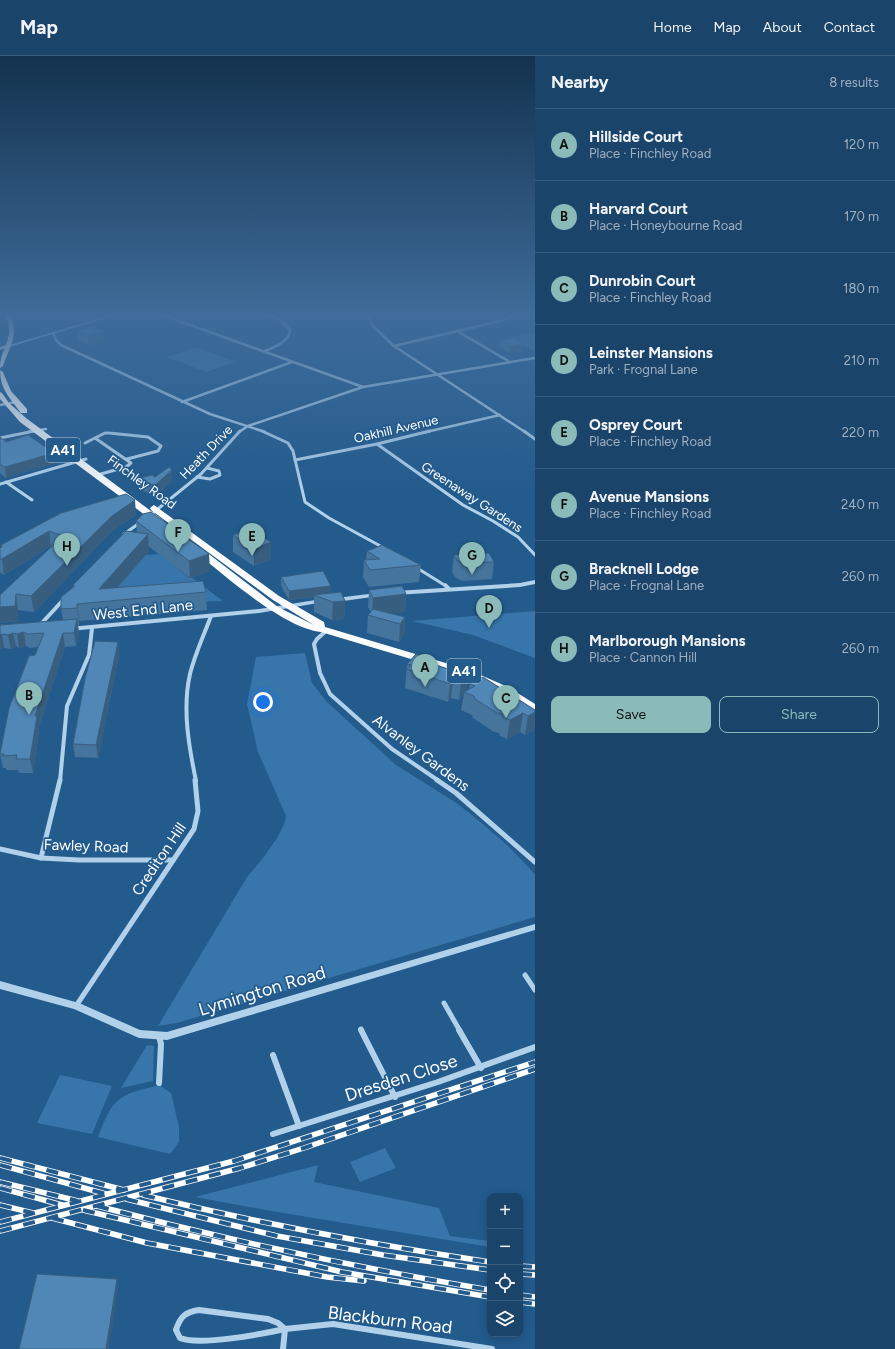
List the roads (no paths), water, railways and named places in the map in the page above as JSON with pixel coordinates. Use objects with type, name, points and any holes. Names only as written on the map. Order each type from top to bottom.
[{"type":"highway","name":"Finchley Road","points":[[0,372],[4,386],[16,402],[82,460]]},
{"type":"highway","name":"Finchley Road","points":[[0,394],[4,404],[37,431],[101,474],[150,516],[288,607],[320,624],[324,629]]},
{"type":"highway","name":"Finchley Road","points":[[101,474],[129,501],[275,609],[313,628],[324,629],[465,672],[504,690],[535,709]]},
{"type":"street","points":[[121,372],[182,402],[248,426],[288,443],[293,450],[296,460],[305,502],[329,518],[384,549]]},
{"type":"street","points":[[182,402],[264,372]]},
{"type":"street","points":[[322,372],[363,387]]},
{"type":"street","name":"Heath Drive","points":[[122,535],[150,516],[197,477],[207,468],[236,435],[248,426],[363,387],[446,372]]},
{"type":"street","points":[[436,374],[535,439]]},
{"type":"street","points":[[4,404],[16,402]]},
{"type":"street","name":"Oakhill Avenue","points":[[296,460],[377,444],[500,415]]},
{"type":"street","points":[[0,437],[46,429]]},
{"type":"street","points":[[85,443],[105,433],[148,437],[161,446],[158,451],[127,459]]},
{"type":"street","points":[[95,438],[131,463],[126,467],[101,474]]},
{"type":"street","name":"Greenaway Gardens","points":[[377,444],[463,505],[512,532],[535,555]]},
{"type":"street","points":[[0,484],[82,460]]},
{"type":"street","points":[[197,477],[210,479],[220,475],[219,471],[207,468]]},
{"type":"street","points":[[6,482],[32,500]]},
{"type":"street","points":[[416,567],[444,584],[449,589]]},
{"type":"street","name":"West End Lane","points":[[63,630],[275,609],[402,592],[520,585],[535,582]]},
{"type":"street","points":[[34,631],[40,628],[66,597]]},
{"type":"street","name":"Crediton Hill","points":[[76,1006],[194,829],[199,818],[187,695],[189,676],[211,616]]},
{"type":"street","points":[[41,858],[60,782],[67,706],[89,655],[92,628]]},
{"type":"street","name":"Alvanley Gardens","points":[[324,629],[314,644],[320,673],[330,694],[392,749],[456,794],[535,862]]},
{"type":"street","name":"Fawley Road","points":[[0,849],[41,858],[79,860],[173,860]]},
{"type":"street","name":"Lymington Road","points":[[0,985],[76,1006],[129,1031],[139,1034],[159,1036],[175,1034],[535,928]]},
{"type":"street","points":[[525,975],[535,990]]},
{"type":"street","points":[[444,1003],[481,1068]]},
{"type":"street","points":[[361,1029],[395,1097]]},
{"type":"street","points":[[159,1036],[161,1044],[159,1083]]},
{"type":"street","name":"Dresden Close","points":[[274,1134],[395,1097],[481,1068],[535,1046]]},
{"type":"street","points":[[273,1055],[299,1126]]},
{"type":"street","name":"Blackburn Road","points":[[285,1328],[268,1319],[199,1310],[189,1311],[182,1316],[176,1330],[180,1338],[185,1340],[201,1341],[260,1334],[285,1328],[333,1324],[492,1349]]},
{"type":"street","points":[[283,1349],[285,1328]]},
{"type":"railway","points":[[123,1190],[234,1161],[535,1062]]},
{"type":"railway","points":[[0,1231],[240,1168],[304,1148],[535,1069]]},
{"type":"railway","points":[[0,1158],[123,1190]]},
{"type":"railway","points":[[0,1165],[106,1194]]},
{"type":"railway","points":[[0,1182],[78,1201]]},
{"type":"railway","points":[[0,1188],[62,1205]]},
{"type":"railway","points":[[0,1222],[123,1190]]},
{"type":"railway","points":[[143,1195],[316,1233],[487,1262]]},
{"type":"railway","points":[[126,1199],[277,1236],[383,1255],[487,1270]]},
{"type":"railway","points":[[0,1205],[33,1213]]},
{"type":"railway","points":[[97,1206],[293,1252],[487,1289]]},
{"type":"railway","points":[[83,1210],[342,1272],[487,1296]]},
{"type":"railway","points":[[52,1218],[147,1243],[327,1277],[364,1281]]},
{"type":"railway","points":[[523,1266],[535,1267]]},
{"type":"railway","points":[[523,1274],[535,1275]]},
{"type":"railway","points":[[523,1295],[535,1297]]},
{"type":"railway","points":[[523,1302],[535,1304]]},
{"type":"place","name":"Avenue Mansions","points":[[178,552]]},
{"type":"place","name":"Osprey Court","points":[[252,556]]},
{"type":"place","name":"Marlborough Mansions","points":[[67,566]]},
{"type":"place","name":"Bracknell Lodge","points":[[472,575]]},
{"type":"place","name":"Leinster Mansions","points":[[489,628]]},
{"type":"place","name":"Hillside Court","points":[[425,687]]},
{"type":"place","name":"Harvard Court","points":[[29,715]]},
{"type":"place","name":"Dunrobin Court","points":[[506,718]]}]
